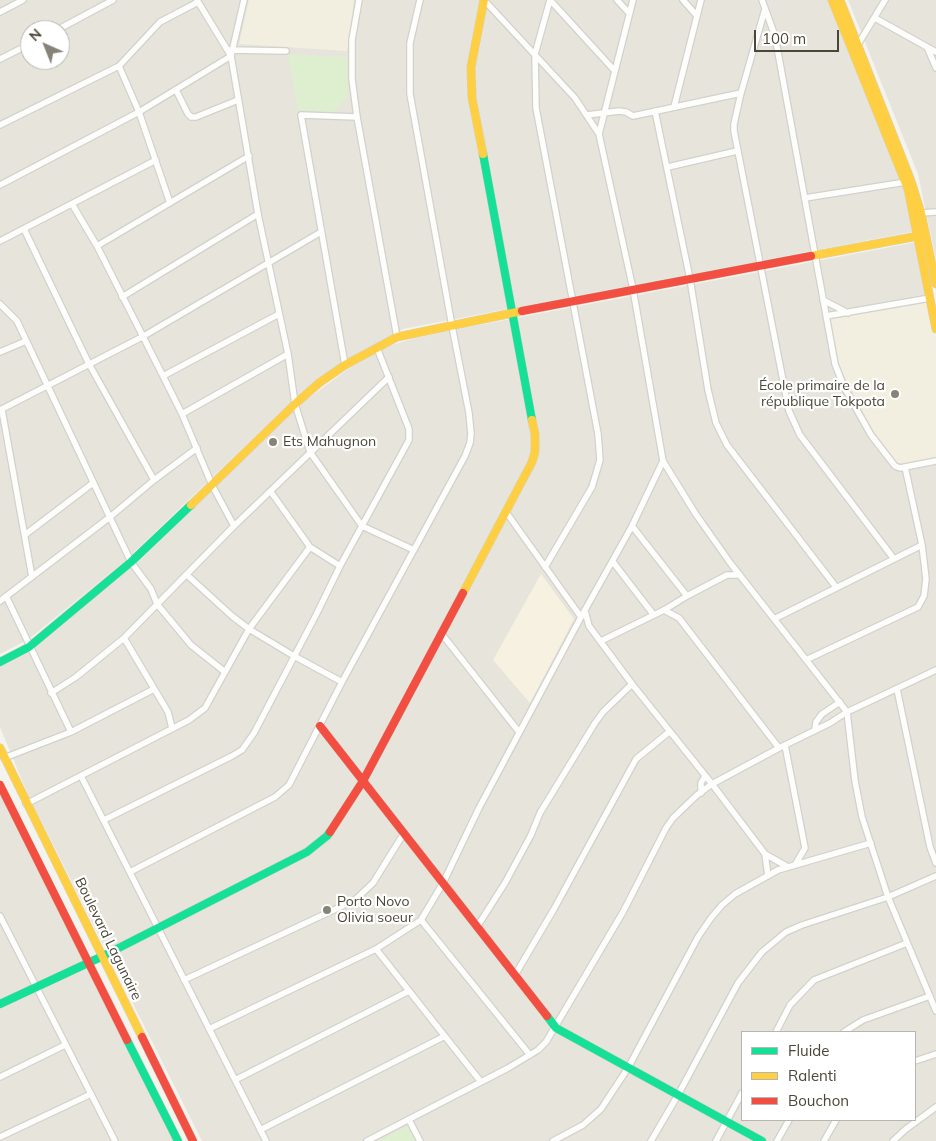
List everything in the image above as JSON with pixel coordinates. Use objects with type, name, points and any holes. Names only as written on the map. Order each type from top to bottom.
[{"type":"street","points":[[0,12],[23,0]]},
{"type":"street","points":[[70,23],[113,0]]},
{"type":"street","points":[[244,0],[231,52],[258,214],[288,354],[295,404],[310,452],[362,526],[414,550]]},
{"type":"street","points":[[359,0],[354,24],[352,52],[352,79],[356,117],[397,337]]},
{"type":"street","points":[[130,872],[284,791],[465,456],[472,434],[469,413],[410,94],[410,43],[420,0]]},
{"type":"street","points":[[484,0],[575,98],[599,134],[632,289],[663,461],[695,513],[731,564],[847,712],[855,781],[862,817],[888,897],[936,1011]]},
{"type":"street","points":[[0,1004],[103,956],[307,852],[327,836],[363,781],[532,462],[536,442],[514,314],[472,98],[472,67],[484,0]]},
{"type":"street","points":[[545,567],[592,487],[600,460],[598,434],[574,301],[536,108],[535,54],[550,0]]},
{"type":"street","points":[[550,0],[614,70]]},
{"type":"street","points":[[617,0],[629,13]]},
{"type":"street","points":[[599,134],[633,0]]},
{"type":"street","points":[[683,0],[697,16]]},
{"type":"street","points":[[674,108],[701,0]]},
{"type":"street","points":[[762,0],[775,36],[835,364],[844,387],[876,442],[897,468],[936,461]]},
{"type":"street","points":[[832,0],[906,182],[936,329]]},
{"type":"street","points":[[840,0],[911,181],[921,213],[936,284]]},
{"type":"street","points":[[857,46],[885,0]]},
{"type":"street","points":[[0,125],[119,66],[160,22],[198,1],[231,52]]},
{"type":"street","points":[[766,8],[734,124],[737,151],[789,411],[800,435],[894,558]]},
{"type":"street","points":[[875,18],[936,52]]},
{"type":"street","points":[[927,47],[936,68]]},
{"type":"street","points":[[0,59],[20,49]]},
{"type":"street","points":[[0,185],[139,112],[176,90],[231,52],[286,51]]},
{"type":"street","points":[[119,66],[139,112],[170,203]]},
{"type":"street","points":[[176,90],[191,117],[196,117],[238,100]]},
{"type":"street","points":[[587,116],[622,111],[633,116],[741,93]]},
{"type":"street","points":[[655,112],[668,167],[690,279],[708,390],[716,422],[727,445],[836,588]]},
{"type":"street","points":[[345,365],[301,115],[356,117]]},
{"type":"street","points":[[668,167],[737,151]]},
{"type":"street","points":[[97,246],[249,156]]},
{"type":"street","points":[[0,241],[156,160]]},
{"type":"street","points":[[805,198],[906,182]]},
{"type":"street","points":[[72,204],[97,246],[163,376],[182,414],[212,485],[234,526]]},
{"type":"street","points":[[921,213],[936,212]]},
{"type":"street","points":[[122,296],[258,214]]},
{"type":"street","points":[[24,229],[89,364],[154,480]]},
{"type":"street","points":[[32,577],[26,534],[1,410],[142,337],[321,232]]},
{"type":"street","points":[[0,662],[29,646],[131,562],[319,383],[345,365],[397,337],[632,289],[918,236]]},
{"type":"street","points":[[826,316],[930,298]]},
{"type":"street","points":[[823,300],[848,313]]},
{"type":"street","points":[[0,304],[17,321],[131,562],[151,589],[157,604],[191,645],[225,672]]},
{"type":"street","points":[[163,376],[279,314]]},
{"type":"street","points":[[0,352],[26,341]]},
{"type":"street","points":[[104,820],[242,750],[254,733],[340,566],[409,440],[409,430],[377,348]]},
{"type":"street","points":[[182,414],[288,354]]},
{"type":"street","points":[[51,692],[76,678],[124,638],[234,526],[389,377]]},
{"type":"street","points":[[0,601],[197,448]]},
{"type":"street","points":[[209,1029],[376,949],[421,920],[443,883],[479,808],[519,732],[632,526],[663,461]]},
{"type":"street","points":[[806,660],[918,606],[924,596],[926,584],[922,544],[905,467]]},
{"type":"street","points":[[26,534],[93,482]]},
{"type":"street","points":[[271,492],[310,547],[340,566]]},
{"type":"street","points":[[506,512],[581,617]]},
{"type":"street","points":[[632,526],[687,596]]},
{"type":"street","points":[[774,619],[922,544]]},
{"type":"street","points":[[26,804],[196,716],[205,708],[249,629],[310,547]]},
{"type":"street","points":[[613,562],[653,614]]},
{"type":"street","points":[[727,575],[731,564]]},
{"type":"street","points":[[187,575],[249,629],[342,682]]},
{"type":"street","points":[[601,641],[664,610],[727,575],[740,575]]},
{"type":"street","points":[[6,596],[71,732]]},
{"type":"street","points":[[675,603],[679,618]]},
{"type":"street","points":[[664,610],[679,618],[782,746],[805,848],[811,860]]},
{"type":"street","points":[[585,611],[589,626],[765,854],[788,867]]},
{"type":"street","points":[[577,625],[589,626]]},
{"type":"street","points":[[441,633],[519,732]]},
{"type":"street","points":[[124,638],[168,712],[172,728]]},
{"type":"street","points":[[367,1141],[530,1055],[546,1042],[623,912],[672,818],[701,793],[712,784],[782,746],[838,719],[873,698],[897,689],[936,670]]},
{"type":"street","points":[[477,927],[509,875],[531,835],[540,813],[595,723],[603,712],[632,684]]},
{"type":"street","points":[[4,758],[71,732],[154,689]]},
{"type":"street","points":[[897,689],[930,847],[936,863]]},
{"type":"street","points":[[626,691],[637,690]]},
{"type":"street","points":[[815,730],[816,722],[822,714],[840,702]]},
{"type":"street","points":[[320,726],[556,1028],[762,1141]]},
{"type":"street","points":[[515,975],[554,909],[636,760],[670,732]]},
{"type":"street","name":"Boulevard Lagunaire","points":[[0,748],[193,1141]]},
{"type":"street","points":[[81,776],[266,1141]]},
{"type":"street","points":[[701,793],[701,783],[705,776]]},
{"type":"street","name":"Boulevard Lagunaire","points":[[0,785],[178,1141]]},
{"type":"street","points":[[184,980],[355,900],[373,883],[404,833]]},
{"type":"street","points":[[553,1141],[583,1125],[596,1115],[628,1068],[698,937],[711,918],[735,894],[788,867],[871,843]]},
{"type":"street","points":[[794,865],[805,848]]},
{"type":"street","points":[[765,854],[768,876]]},
{"type":"street","points":[[651,1141],[678,1095],[738,982],[762,952],[786,932],[802,925],[888,897],[936,876]]},
{"type":"street","points":[[0,916],[115,1141]]},
{"type":"street","points":[[421,920],[530,1055]]},
{"type":"street","points":[[0,934],[8,931]]},
{"type":"street","points":[[777,1031],[790,1005],[814,980],[907,943]]},
{"type":"street","points":[[376,949],[481,1082]]},
{"type":"street","points":[[235,1080],[410,991]]},
{"type":"street","points":[[846,1031],[863,1020],[930,996]]},
{"type":"street","points":[[260,1130],[445,1036]]},
{"type":"street","points":[[0,1077],[66,1045]]},
{"type":"street","points":[[916,1061],[936,1054]]},
{"type":"street","points":[[0,1137],[91,1094]]},
{"type":"street","points":[[716,1141],[741,1095]]},
{"type":"street","points":[[893,1141],[936,1107]]},
{"type":"street","points":[[408,1120],[420,1141]]},
{"type":"street","points":[[777,1141],[788,1121]]},
{"type":"street","points":[[824,1141],[835,1121]]},
{"type":"shaded area","points":[[0,0],[828,0],[905,187],[916,231],[403,329],[341,363],[301,392],[126,560],[29,639],[0,654]]},
{"type":"shaded area","points":[[249,0],[354,0],[347,51],[239,44]]},
{"type":"shaded area","points":[[848,0],[936,0],[936,260],[918,174]]},
{"type":"shaded area","points":[[917,242],[936,343],[936,1141],[202,1141],[28,795],[0,727],[0,666],[34,647],[139,561],[302,403],[359,361],[389,346],[412,339]]},
{"type":"shaded area","name":"École primaire de la république Tokpota","points":[[930,302],[936,341],[936,458],[898,464],[871,428],[836,360],[829,317]]},
{"type":"shaded area","points":[[541,574],[574,619],[530,703],[493,660]]},
{"type":"shaded area","points":[[0,789],[175,1141],[0,1141]]},
{"type":"green space","points":[[288,55],[347,57],[348,96],[333,112],[298,110]]},
{"type":"green space","points":[[408,1126],[415,1141],[378,1141]]},
{"type":"traffic: fast","points":[[483,154],[532,420]]},
{"type":"traffic: fast","points":[[0,662],[29,647],[131,562],[191,505]]},
{"type":"traffic: fast","points":[[0,1004],[103,956],[307,852],[330,832]]},
{"type":"traffic: fast","points":[[547,1016],[556,1028],[762,1141]]},
{"type":"traffic: fast","points":[[127,1040],[178,1141]]},
{"type":"traffic: slow","points":[[483,154],[472,98],[471,67],[484,0]]},
{"type":"traffic: slow","points":[[832,0],[908,189],[936,329]]},
{"type":"traffic: slow","points":[[840,0],[911,181],[921,213],[936,284]]},
{"type":"traffic: slow","points":[[811,256],[918,236]]},
{"type":"traffic: slow","points":[[191,505],[295,404],[319,383],[345,365],[397,337],[522,311]]},
{"type":"traffic: slow","points":[[463,593],[532,462],[535,452],[535,434],[532,420]]},
{"type":"traffic: slow","points":[[0,748],[142,1037]]},
{"type":"traffic: jam","points":[[522,311],[811,256]]},
{"type":"traffic: jam","points":[[330,832],[363,781],[463,593]]},
{"type":"traffic: jam","points":[[320,726],[547,1016]]},
{"type":"traffic: jam","points":[[0,785],[127,1040]]},
{"type":"traffic: jam","points":[[142,1037],[193,1141]]},
{"type":"place","name":"École primaire de la république Tokpota","points":[[895,394]]},
{"type":"place","name":"Ets Mahugnon","points":[[273,442]]},
{"type":"place","name":"Porto Novo Olivia soeur","points":[[327,910]]}]
